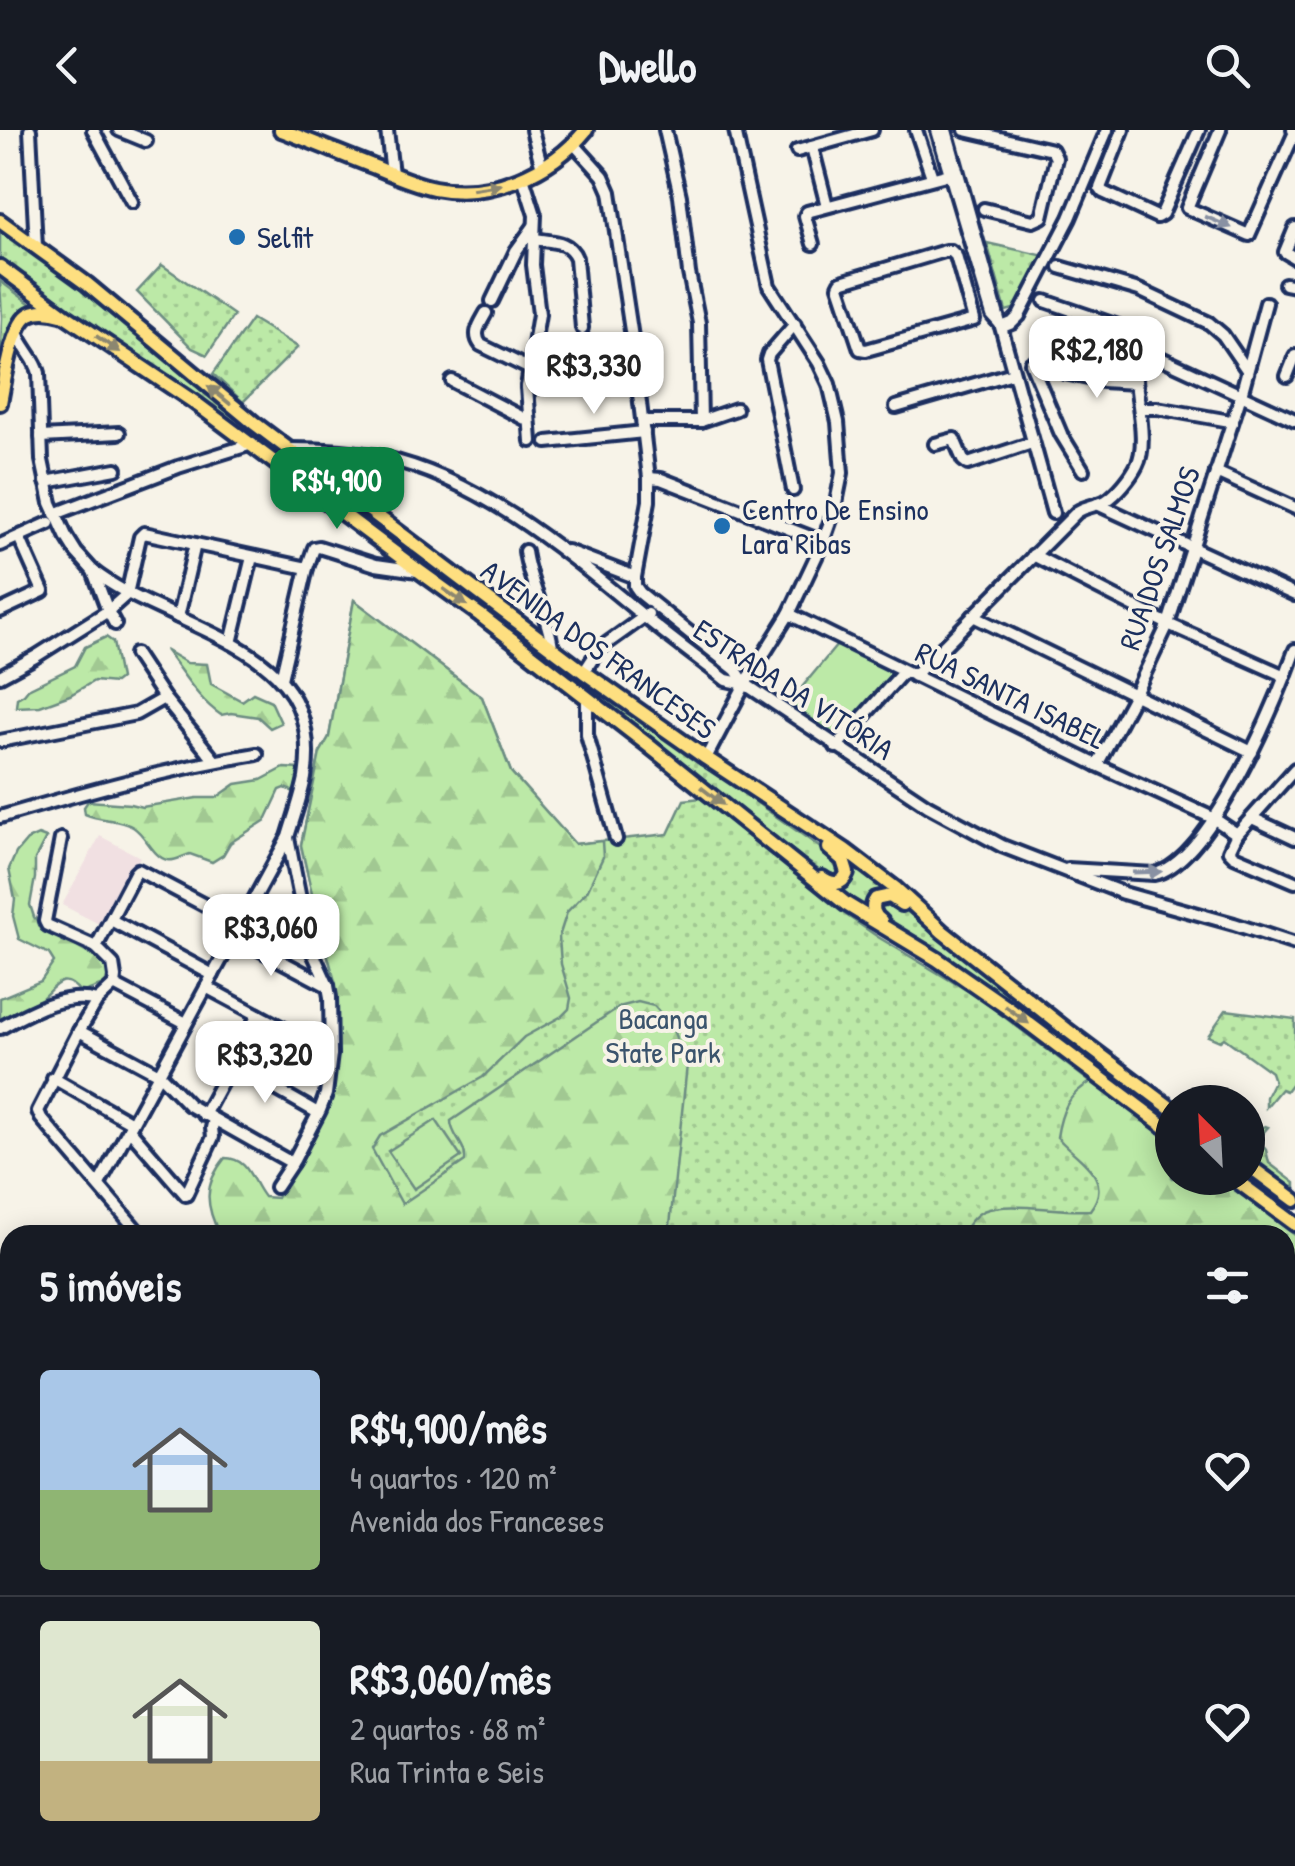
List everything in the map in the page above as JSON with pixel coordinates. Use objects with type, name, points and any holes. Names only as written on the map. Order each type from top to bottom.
[{"type":"main road","points":[[282,130],[420,185],[447,190],[480,189],[523,177],[542,168],[586,130]]},
{"type":"main road","name":"AVENIDA DOS FRANCESES","points":[[0,221],[87,284],[288,449],[584,672],[895,888],[943,932],[1155,1096]]},
{"type":"main road","name":"AVENIDA DOS FRANCESES","points":[[0,267],[252,444],[480,615],[846,904],[937,959],[1012,1011],[1155,1119]]},
{"type":"main road","points":[[0,403],[22,320],[35,312],[66,316]]},
{"type":"main road","points":[[751,827],[828,882],[841,882],[847,873],[842,860],[776,806]]},
{"type":"main road","points":[[937,959],[879,920],[874,902],[890,896],[943,932]]},
{"type":"main road","points":[[1265,1178],[1295,1200]]},
{"type":"main road","points":[[1256,1195],[1295,1224]]},
{"type":"street","points":[[30,130],[36,247]]},
{"type":"street","points":[[94,130],[132,202]]},
{"type":"street","points":[[120,130],[146,141]]},
{"type":"street","points":[[387,130],[392,174]]},
{"type":"street","points":[[532,130],[542,168]]},
{"type":"street","points":[[664,130],[680,196],[700,332],[701,421]]},
{"type":"street","points":[[706,758],[745,684],[789,614],[823,542],[842,473],[838,422],[825,373],[769,286],[735,130]]},
{"type":"street","points":[[797,151],[872,130]]},
{"type":"street","points":[[916,130],[932,178]]},
{"type":"street","points":[[937,130],[1002,327],[1054,513]]},
{"type":"street","points":[[946,130],[954,173]]},
{"type":"street","points":[[965,130],[1052,150],[1056,158],[1042,217],[1038,220],[984,208]]},
{"type":"street","points":[[1002,327],[1019,316],[1070,218],[1107,130]]},
{"type":"street","points":[[1123,130],[1100,188],[1157,217],[1162,214],[1199,130]]},
{"type":"street","points":[[1220,130],[1187,208],[1247,235],[1253,231],[1294,130]]},
{"type":"street","points":[[574,144],[603,176],[613,206],[644,426],[649,478],[635,586],[736,670],[745,684]]},
{"type":"street","points":[[812,147],[827,206]]},
{"type":"street","points":[[813,244],[806,214],[954,173]]},
{"type":"street","points":[[523,177],[533,207],[533,265],[539,314],[526,387],[531,441]]},
{"type":"street","points":[[492,300],[516,251],[535,225]]},
{"type":"street","points":[[1295,228],[1285,252],[1295,258]]},
{"type":"street","points":[[526,387],[584,376],[576,258],[566,244],[534,239]]},
{"type":"street","points":[[974,320],[956,256],[950,251],[840,283],[858,346],[863,350],[974,320],[995,314]]},
{"type":"street","points":[[1060,268],[1139,290],[1209,323],[1223,334],[1247,370]]},
{"type":"street","points":[[836,747],[1082,508],[1106,501],[1136,466],[1141,451],[1140,408],[1137,347],[1131,334],[1124,328],[1045,301]]},
{"type":"street","name":"RUA DOS SALMOS","points":[[1097,765],[1168,624],[1266,303]]},
{"type":"street","points":[[486,312],[477,331],[478,341],[530,368]]},
{"type":"street","points":[[793,490],[767,360],[795,324]]},
{"type":"street","points":[[17,332],[40,377],[42,460],[52,519],[93,570],[126,594],[231,643],[282,679],[297,703],[306,742],[304,782],[288,837],[99,1184]]},
{"type":"street","points":[[1137,347],[1295,420]]},
{"type":"street","points":[[8,363],[23,357],[36,363]]},
{"type":"street","points":[[1287,376],[1295,358]]},
{"type":"street","points":[[1031,363],[1061,434],[1083,470]]},
{"type":"street","points":[[896,407],[1013,373]]},
{"type":"street","points":[[1065,373],[1102,382],[1136,383]]},
{"type":"street","points":[[452,381],[528,421]]},
{"type":"street","points":[[1140,408],[1230,422]]},
{"type":"street","points":[[547,442],[701,421],[736,410]]},
{"type":"street","points":[[41,437],[119,432]]},
{"type":"street","points":[[936,444],[954,438],[962,460],[968,464],[1032,443]]},
{"type":"street","points":[[0,545],[178,467],[252,444]]},
{"type":"street","name":"ESTRADA DA VITÓRIA","points":[[288,449],[355,452],[430,472],[494,504],[630,603],[726,680],[745,684],[836,747],[960,824],[1002,846],[1124,893],[1295,944]]},
{"type":"street","points":[[46,482],[116,469]]},
{"type":"street","points":[[1216,472],[1295,508]]},
{"type":"street","points":[[649,478],[662,479],[823,542]]},
{"type":"street","points":[[1098,504],[1295,595]]},
{"type":"street","points":[[0,676],[108,610],[126,594],[144,533],[307,568]]},
{"type":"street","points":[[0,611],[43,591],[19,537]]},
{"type":"street","points":[[178,617],[195,544]]},
{"type":"street","points":[[282,679],[311,551],[316,547],[418,572]]},
{"type":"street","points":[[556,548],[634,577]]},
{"type":"street","points":[[376,564],[385,564],[391,550]]},
{"type":"street","points":[[525,550],[552,647]]},
{"type":"street","points":[[1033,556],[1168,624],[1286,676]]},
{"type":"street","points":[[231,643],[252,557]]},
{"type":"street","points":[[93,570],[115,624]]},
{"type":"street","points":[[584,672],[607,642],[645,617],[655,605]]},
{"type":"street","points":[[533,633],[540,607]]},
{"type":"street","name":"RUA SANTA ISABEL","points":[[789,614],[1213,818],[1238,834]]},
{"type":"street","points":[[974,616],[1252,752]]},
{"type":"street","points":[[1058,868],[1154,874],[1163,872],[1188,852],[1252,752],[1295,650]]},
{"type":"street","points":[[135,654],[164,698],[215,761]]},
{"type":"street","points":[[0,741],[136,714],[164,698]]},
{"type":"street","points":[[587,698],[587,735],[616,839]]},
{"type":"street","points":[[0,818],[89,790],[257,754]]},
{"type":"street","points":[[1295,770],[1238,834],[1230,851],[1295,882]]},
{"type":"street","points":[[1252,818],[1295,838]]},
{"type":"street","points":[[276,1187],[318,1114],[326,1094],[331,1054],[328,986],[309,944],[288,837]]},
{"type":"street","points":[[61,839],[45,921],[96,946],[115,969],[114,984],[97,1001],[79,1031],[38,1107],[38,1114],[133,1225]]},
{"type":"street","points":[[96,946],[134,873],[142,871],[240,924]]},
{"type":"street","points":[[111,920],[213,975]]},
{"type":"street","points":[[234,936],[328,986]]},
{"type":"street","points":[[114,984],[186,1023]]},
{"type":"street","points":[[206,986],[331,1054]]},
{"type":"street","points":[[0,1028],[43,1006],[83,998],[97,1001]]},
{"type":"street","points":[[53,1078],[130,1126],[186,1196],[213,1137],[209,1117],[258,1015]]},
{"type":"street","points":[[79,1031],[159,1074],[182,1099],[292,1163]]},
{"type":"street","points":[[232,1064],[318,1114]]},
{"type":"shaded area","points":[[100,836],[140,857],[101,925],[62,905]]},
{"type":"green space","points":[[0,229],[343,499],[604,695],[814,843],[837,861],[842,871],[838,879],[824,874],[609,706],[276,456],[32,285],[0,260]]},
{"type":"green space","points":[[987,243],[1045,256],[1017,308],[1006,311]]},
{"type":"green space","points":[[162,265],[234,315],[207,355],[192,348],[137,292]]},
{"type":"green space","points":[[0,281],[32,305],[12,325],[0,367],[2,318]]},
{"type":"green space","points":[[252,319],[298,347],[243,402],[213,374]]},
{"type":"green space","name":"Bacanga State Park","points":[[354,600],[482,697],[511,772],[575,844],[668,834],[684,800],[701,798],[839,910],[978,997],[1155,1131],[1155,1195],[1208,1195],[1272,1225],[247,1225],[277,1199],[329,1105],[337,1044],[336,985],[301,845],[320,753],[329,737]]},
{"type":"green space","points":[[354,600],[482,697],[511,772],[575,844],[602,841],[603,857],[587,891],[567,912],[559,937],[561,964],[571,998],[569,1009],[524,1037],[483,1077],[380,1136],[372,1149],[402,1204],[465,1161],[451,1121],[619,1007],[638,1002],[654,1006],[671,1025],[687,1065],[670,1225],[216,1225],[209,1205],[210,1187],[225,1158],[244,1166],[264,1197],[277,1198],[329,1105],[337,1044],[336,985],[301,845],[320,753],[329,737]]},
{"type":"green space","points":[[106,637],[113,642],[120,679],[115,683],[94,681],[40,706],[16,707],[17,698],[28,689],[75,666],[85,647]]},
{"type":"green space","points":[[837,645],[895,674],[838,739],[788,704]]},
{"type":"green space","points":[[165,650],[187,663],[207,664],[211,684],[242,701],[253,693],[271,701],[281,723],[270,728],[258,717],[221,715],[197,693]]},
{"type":"green space","points":[[284,768],[300,769],[294,792],[280,790],[266,820],[230,843],[223,855],[212,862],[190,854],[167,860],[133,827],[85,814],[88,801],[142,807],[216,798],[236,784],[261,780]]},
{"type":"green space","points":[[38,835],[46,838],[35,859],[30,905],[34,917],[44,928],[105,960],[111,977],[109,983],[81,993],[68,982],[57,984],[32,1006],[0,1024],[0,998],[41,981],[54,962],[49,954],[19,939],[13,916],[15,899],[9,869],[27,840]]},
{"type":"green space","points":[[850,860],[892,891],[872,896],[869,915],[836,891],[853,879]]},
{"type":"green space","points":[[882,901],[895,902],[1155,1102],[1155,1110],[937,949],[882,915]]},
{"type":"green space","points":[[1226,1010],[1295,1019],[1295,1079],[1266,1107],[1274,1081],[1271,1072],[1224,1038],[1220,1041],[1208,1036]]},
{"type":"green space","points":[[1091,1082],[1155,1130],[1155,1195],[1242,1195],[1282,1225],[968,1225],[983,1211],[994,1208],[1090,1210],[1097,1198],[1096,1178],[1057,1137],[1067,1105]]},
{"type":"green space","points":[[436,1120],[461,1157],[414,1189],[388,1151]]},
{"type":"green space","points":[[1265,1149],[1269,1163],[1295,1183],[1295,1192],[1265,1169]]},
{"type":"place","name":"Selfit","points":[[237,237]]},
{"type":"place","name":"Centro De Ensino Lara Ribas","points":[[722,526]]}]
